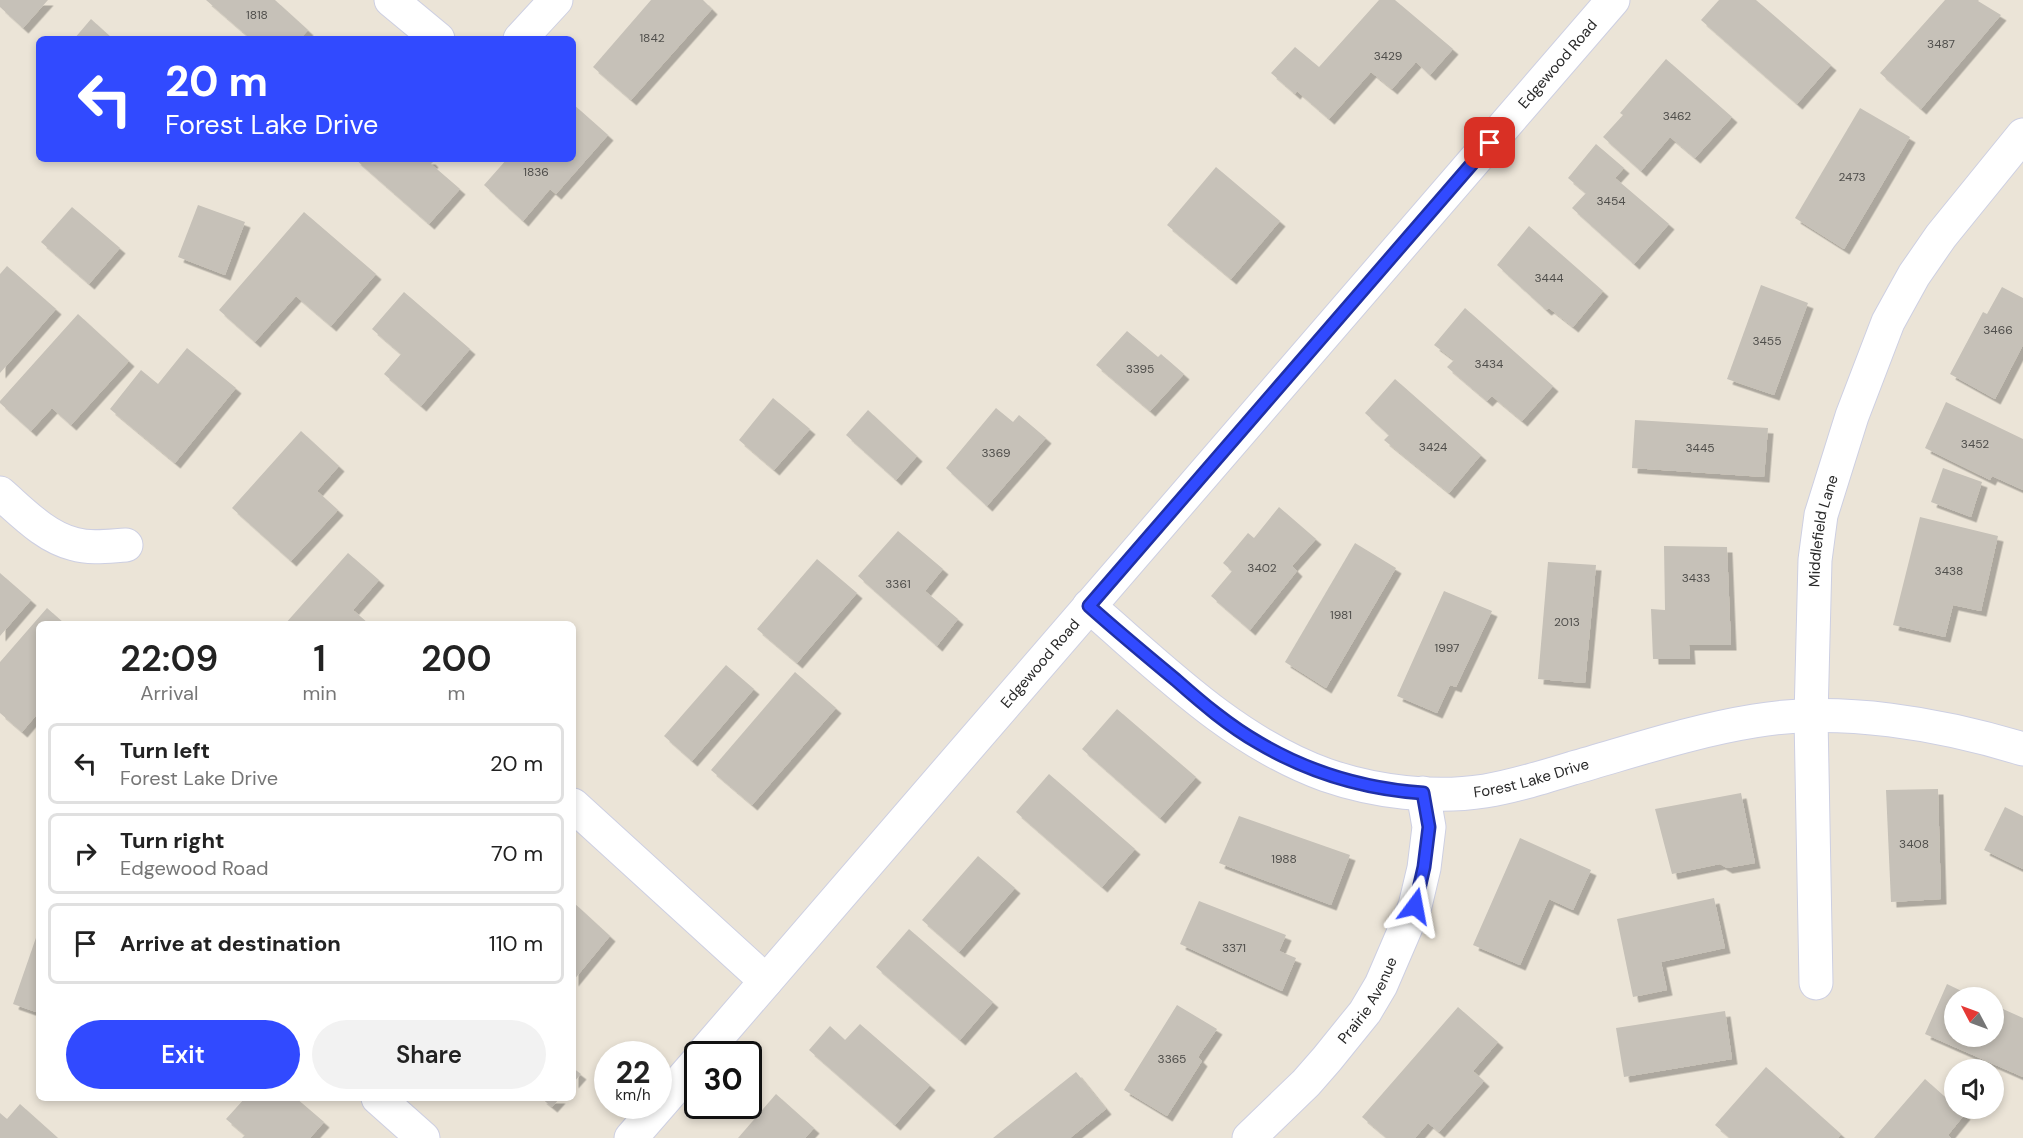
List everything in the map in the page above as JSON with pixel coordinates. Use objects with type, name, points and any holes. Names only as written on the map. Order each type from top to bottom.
[{"type":"street","points":[[391,0],[434,36]]},
{"type":"street","points":[[523,36],[556,0]]},
{"type":"street","name":"Edgewood Road","points":[[714,1041],[1613,0]]},
{"type":"street","name":"Middlefield Lane","points":[[1816,983],[1811,717],[1815,560],[1821,514],[1863,383],[1888,322],[1914,275],[1971,197],[2023,135]]},
{"type":"street","points":[[0,493],[46,532],[73,544],[97,547],[126,544]]},
{"type":"street","name":"Forest Lake Drive","points":[[1089,606],[1208,707],[1259,744],[1307,767],[1345,780],[1390,790],[1423,793],[1485,791],[1714,728],[1758,720],[1851,717],[1894,721],[1982,737],[2023,749]]},
{"type":"street","name":"Prairie Avenue","points":[[1249,1138],[1306,1083],[1327,1059],[1365,1012],[1381,985],[1415,906],[1424,867],[1429,827],[1423,793]]},
{"type":"street","points":[[576,808],[766,981]]},
{"type":"street","points":[[631,1138],[684,1077]]},
{"type":"street","points":[[381,1101],[423,1138]]},
{"type":"building","points":[[0,0],[48,0],[23,28],[0,7]]},
{"type":"building","points":[[206,0],[275,0],[308,30],[303,36],[248,36]]},
{"type":"building","points":[[651,0],[703,0],[712,9],[631,100],[593,67]]},
{"type":"building","points":[[1379,0],[1395,0],[1453,49],[1430,75],[1416,62],[1392,89],[1371,72],[1329,119],[1297,91],[1295,94],[1271,73],[1295,47],[1319,67]]},
{"type":"building","points":[[1719,0],[1756,0],[1831,65],[1797,104],[1701,20]]},
{"type":"building","points":[[1945,0],[1979,0],[2001,15],[1921,109],[1880,73]]},
{"type":"building","points":[[91,19],[110,36],[77,36]]},
{"type":"building","points":[[1666,59],[1732,117],[1695,158],[1670,137],[1641,171],[1603,137],[1623,115],[1620,113]]},
{"type":"building","points":[[576,107],[608,135],[556,194],[550,189],[523,221],[484,185],[504,162],[576,162]]},
{"type":"building","points":[[1860,108],[1910,137],[1844,249],[1795,218]]},
{"type":"building","points":[[1596,144],[1624,168],[1615,178],[1669,224],[1634,264],[1572,208],[1586,193],[1568,178]]},
{"type":"building","points":[[358,162],[433,162],[431,164],[460,189],[429,224]]},
{"type":"building","points":[[1216,167],[1280,221],[1231,279],[1167,225]]},
{"type":"building","points":[[198,205],[245,222],[225,275],[178,257]]},
{"type":"building","points":[[72,207],[120,248],[89,284],[41,242]]},
{"type":"building","points":[[304,212],[376,274],[331,326],[296,296],[255,342],[219,310]]},
{"type":"building","points":[[1529,226],[1603,291],[1573,327],[1549,308],[1546,310],[1497,265]]},
{"type":"building","points":[[7,266],[56,309],[0,373],[0,274]]},
{"type":"building","points":[[1761,285],[1808,303],[1774,395],[1727,379]]},
{"type":"building","points":[[2002,287],[2023,298],[2023,345],[1995,399],[1950,374],[1983,312],[1987,314]]},
{"type":"building","points":[[404,292],[470,349],[421,406],[384,374],[401,354],[372,329]]},
{"type":"building","points":[[1465,308],[1553,386],[1522,421],[1492,396],[1487,401],[1447,367],[1454,360],[1434,345]]},
{"type":"building","points":[[78,314],[129,361],[71,425],[52,408],[31,431],[0,401]]},
{"type":"building","points":[[1127,331],[1158,357],[1161,354],[1184,374],[1150,411],[1096,365]]},
{"type":"building","points":[[187,348],[236,388],[175,463],[110,409],[141,370],[158,384]]},
{"type":"building","points":[[1395,379],[1481,455],[1449,493],[1384,440],[1389,435],[1365,413]]},
{"type":"building","points":[[773,398],[810,429],[774,470],[739,440]]},
{"type":"building","points":[[1946,402],[2023,439],[2023,490],[1992,476],[1990,480],[1925,448]]},
{"type":"building","points":[[996,408],[1013,422],[1019,415],[1046,438],[987,506],[946,468]]},
{"type":"building","points":[[868,410],[917,456],[896,480],[846,435]]},
{"type":"building","points":[[1635,420],[1768,428],[1764,477],[1632,468]]},
{"type":"building","points":[[301,431],[339,466],[317,491],[338,510],[291,561],[232,508]]},
{"type":"building","points":[[1943,468],[1982,482],[1971,517],[1931,502]]},
{"type":"building","points":[[1279,507],[1316,539],[1292,566],[1297,571],[1250,630],[1211,596],[1232,571],[1223,563],[1248,533],[1254,538]]},
{"type":"building","points":[[1920,517],[1998,536],[1981,611],[1953,605],[1945,637],[1893,625]]},
{"type":"building","points":[[898,531],[943,569],[925,591],[958,619],[937,646],[858,576]]},
{"type":"building","points":[[1355,543],[1396,568],[1326,688],[1285,662]]},
{"type":"building","points":[[1664,546],[1727,547],[1731,645],[1689,645],[1690,659],[1653,659],[1651,609],[1665,610]]},
{"type":"building","points":[[348,553],[379,580],[353,610],[366,621],[288,621]]},
{"type":"building","points":[[817,559],[857,593],[797,663],[757,629]]},
{"type":"building","points":[[1548,562],[1596,565],[1585,683],[1538,679]]},
{"type":"building","points":[[0,573],[31,600],[0,636]]},
{"type":"building","points":[[1444,591],[1492,611],[1456,687],[1450,685],[1437,713],[1397,696]]},
{"type":"building","points":[[47,608],[62,621],[36,621],[36,716],[22,732],[0,713],[0,662]]},
{"type":"building","points":[[726,665],[754,689],[692,761],[664,736]]},
{"type":"building","points":[[795,672],[836,708],[752,805],[711,770]]},
{"type":"building","points":[[1117,709],[1196,777],[1160,818],[1082,749]]},
{"type":"building","points":[[1049,774],[1135,849],[1102,887],[1016,812]]},
{"type":"building","points":[[1938,789],[1941,899],[1891,902],[1886,790]]},
{"type":"building","points":[[1741,793],[1755,863],[1727,868],[1720,864],[1672,874],[1655,809]]},
{"type":"building","points":[[2005,807],[2023,816],[2023,869],[1984,850]]},
{"type":"building","points":[[1239,816],[1350,855],[1331,905],[1219,863]]},
{"type":"building","points":[[1520,838],[1591,870],[1573,910],[1549,899],[1520,965],[1473,945]]},
{"type":"building","points":[[978,856],[1015,888],[959,952],[922,920]]},
{"type":"building","points":[[1714,898],[1725,948],[1661,962],[1667,990],[1633,997],[1617,919]]},
{"type":"building","points":[[1199,901],[1286,935],[1279,951],[1296,958],[1282,991],[1180,944]]},
{"type":"building","points":[[576,905],[610,936],[576,977]]},
{"type":"building","points":[[909,929],[993,1002],[960,1040],[876,967]]},
{"type":"building","points":[[36,938],[36,1012],[13,1004]]},
{"type":"building","points":[[1944,991],[1944,1042],[1925,1034]]},
{"type":"building","points":[[1177,1005],[1217,1029],[1198,1057],[1202,1061],[1167,1116],[1124,1090]]},
{"type":"building","points":[[1458,1007],[1498,1042],[1473,1071],[1484,1081],[1439,1132],[1428,1123],[1415,1138],[1387,1138],[1362,1117]]},
{"type":"building","points":[[2004,1009],[2023,1018],[2023,1077],[2004,1069],[2004,1059],[1982,1059],[1955,1047],[2004,1047]]},
{"type":"building","points":[[1725,1011],[1732,1059],[1624,1077],[1616,1028]]},
{"type":"building","points":[[860,1024],[930,1085],[895,1125],[809,1050],[830,1026],[845,1040]]},
{"type":"building","points":[[1766,1067],[1841,1134],[1838,1138],[1730,1138],[1715,1125]]},
{"type":"building","points":[[576,1070],[581,1074],[576,1080]]},
{"type":"building","points":[[1076,1072],[1106,1109],[1070,1138],[993,1138]]},
{"type":"building","points":[[1925,1079],[1944,1096],[1944,1119],[1961,1119],[1948,1135],[1951,1138],[1874,1138]]},
{"type":"building","points":[[776,1094],[814,1128],[805,1138],[738,1138],[754,1119],[762,1119],[762,1110]]},
{"type":"building","points":[[242,1101],[300,1101],[324,1122],[310,1138],[242,1138],[245,1135],[226,1119]]},
{"type":"building","points":[[545,1101],[557,1101],[552,1107]]},
{"type":"building","points":[[20,1104],[58,1138],[0,1138],[0,1113],[7,1119]]},
{"type":"route","points":[[1415,906],[1424,867],[1429,827],[1423,793],[1390,790],[1345,780],[1307,767],[1259,744],[1208,707],[1089,606],[1490,143]]}]
